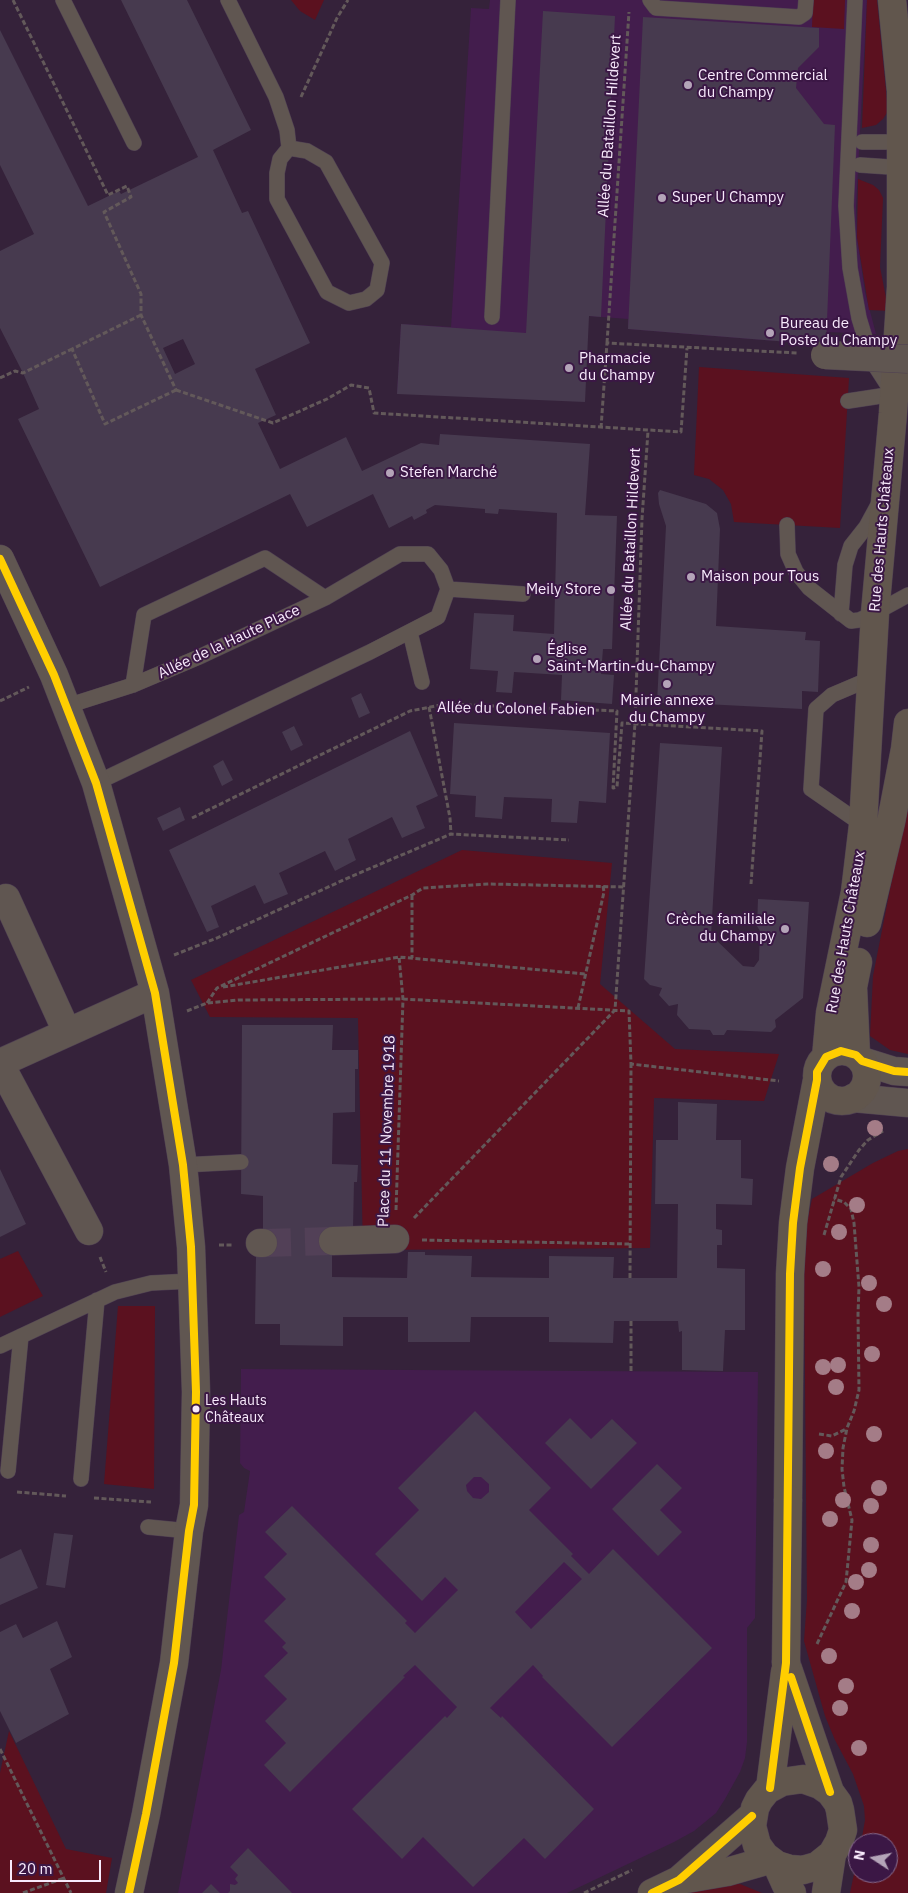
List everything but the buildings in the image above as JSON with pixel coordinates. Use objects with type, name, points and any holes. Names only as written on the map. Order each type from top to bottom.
[{"type":"street","name":"Rue des Hauts Châteaux","points":[[770,1788],[786,1663],[790,1274],[793,1223],[802,1155],[822,1068],[830,1013],[855,892],[863,825],[872,666],[855,616],[885,491],[901,395],[900,287],[904,138],[892,0]]},
{"type":"street","points":[[825,355],[908,359]]},
{"type":"street","points":[[0,559],[67,706],[96,783],[148,966],[161,1022],[183,1165],[191,1247],[196,1402],[194,1505],[189,1531],[174,1663],[146,1814],[129,1893]]},
{"type":"street","name":"Rue des Hauts Châteaux","points":[[859,1058],[853,987],[891,822],[908,724]]},
{"type":"street","points":[[0,901],[6,898],[67,1032]]},
{"type":"street","points":[[89,1231],[0,1064],[155,992]]},
{"type":"street","points":[[908,1072],[894,1071],[841,1051],[833,1053],[822,1068],[824,1094],[830,1098],[908,1102]]},
{"type":"street","points":[[849,1100],[864,1088],[866,1082],[867,1075],[859,1058]]},
{"type":"street","name":"Rue des Hauts Châteaux","points":[[802,1155],[822,1120],[849,1100]]},
{"type":"street","points":[[333,1241],[395,1239]]},
{"type":"street","name":"Rue des Hauts Châteaux","points":[[786,1663],[830,1792]]},
{"type":"street","points":[[679,1880],[773,1862],[790,1869],[803,1870],[822,1863],[832,1854],[842,1836],[843,1823],[838,1804],[830,1792],[820,1785],[803,1779],[788,1780],[770,1788],[759,1800],[752,1816],[752,1826],[757,1845],[773,1862],[792,1893]]},
{"type":"street","points":[[652,1893],[679,1880],[752,1816]]},
{"type":"street","points":[[826,1893],[832,1854]]},
{"type":"lane","points":[[63,0],[134,143]]},
{"type":"lane","points":[[228,0],[276,96],[287,130],[289,148],[280,159],[277,173],[277,199],[327,292],[349,303],[366,299],[377,290],[382,263],[326,162],[306,151],[289,148]]},
{"type":"lane","points":[[492,317],[508,0]]},
{"type":"lane","points":[[650,0],[656,8],[799,17],[805,13],[806,0]]},
{"type":"lane","points":[[855,0],[846,206],[850,268],[859,318],[872,361],[901,395]]},
{"type":"lane","points":[[862,142],[882,143],[904,138]]},
{"type":"lane","points":[[860,165],[880,166],[904,171]]},
{"type":"lane","points":[[848,402],[901,395]]},
{"type":"lane","points":[[788,525],[788,554],[796,572],[809,588],[855,616],[908,595]]},
{"type":"lane","name":"Allée de la Haute Place","points":[[67,706],[133,685],[200,657],[325,598],[400,554],[428,554],[441,570],[448,589]]},
{"type":"lane","name":"Allée de la Haute Place","points":[[133,685],[144,615],[265,558],[325,598]]},
{"type":"lane","points":[[96,783],[438,617],[448,589],[523,594]]},
{"type":"lane","points":[[410,632],[422,682]]},
{"type":"lane","points":[[863,825],[811,789],[812,769],[816,709],[832,694],[872,666]]},
{"type":"lane","points":[[183,1165],[241,1162]]},
{"type":"lane","points":[[0,1346],[115,1292],[151,1283],[192,1281]]},
{"type":"lane","points":[[82,1479],[97,1300]]},
{"type":"lane","points":[[8,1472],[21,1336]]},
{"type":"lane","points":[[148,1527],[189,1531]]},
{"type":"path","points":[[13,0],[108,196],[127,186],[131,197],[104,212],[140,294],[140,315],[176,390]]},
{"type":"path","points":[[287,130],[337,18],[348,0]]},
{"type":"path","name":"Allée du Bataillon Hildevert","points":[[601,428],[629,8]]},
{"type":"path","points":[[0,378],[15,370],[23,373],[140,315]]},
{"type":"path","points":[[607,344],[825,355]]},
{"type":"path","points":[[72,349],[106,424],[176,390],[273,423],[350,385],[369,388],[374,413],[681,432],[687,348]]},
{"type":"path","name":"Allée du Bataillon Hildevert","points":[[615,1010],[635,723],[642,519],[648,431]]},
{"type":"path","name":"Allée du Colonel Fabien","points":[[192,818],[410,711],[429,706],[446,704],[617,712],[613,788],[617,787],[622,723],[635,723]]},
{"type":"path","points":[[429,706],[450,818],[451,834]]},
{"type":"path","points":[[635,723],[762,731],[751,884]]},
{"type":"path","points":[[148,966],[217,938],[350,877],[451,834],[569,840]]},
{"type":"path","points":[[207,1002],[218,988],[412,896],[423,888],[489,884],[624,887]]},
{"type":"path","points":[[578,1008],[604,892],[603,886]]},
{"type":"path","points":[[412,896],[412,958]]},
{"type":"path","points":[[218,988],[399,957],[585,974]]},
{"type":"path","name":"Place du 11 Novembre 1918","points":[[399,957],[403,999],[395,1239],[629,1244]]},
{"type":"path","points":[[161,1022],[207,1002],[239,1000],[403,999],[629,1011],[631,1064],[630,1278]]},
{"type":"path","points":[[395,1239],[615,1010]]},
{"type":"path","points":[[631,1064],[779,1080]]},
{"type":"path","points":[[817,1646],[841,1595],[848,1569],[852,1520],[844,1487],[842,1469],[843,1448],[859,1390],[858,1263],[851,1209],[844,1202],[834,1199],[841,1177],[859,1150],[868,1140],[884,1130]]},
{"type":"path","points":[[89,1231],[115,1292]]},
{"type":"path","points":[[191,1247],[262,1243]]},
{"type":"path","points":[[631,1321],[631,1373]]},
{"type":"path","points":[[819,1434],[832,1436],[847,1428]]},
{"type":"path","points":[[0,1749],[71,1893]]},
{"type":"path","points":[[23,1893],[64,1878]]},
{"type":"shaded area","points":[[291,0],[324,0],[315,20],[300,11]]},
{"type":"shaded area","name":"Centre Commercial du Champy","points":[[490,0],[867,0],[856,208],[857,237],[865,292],[876,334],[826,332],[826,345],[628,329],[628,319],[589,316],[397,394],[401,324],[451,327],[471,8],[489,9]]},
{"type":"shaded area","points":[[813,0],[845,0],[844,29],[812,27]]},
{"type":"shaded area","points":[[867,0],[877,0],[888,111],[876,125],[862,128]]},
{"type":"shaded area","points":[[858,179],[873,185],[879,190],[883,198],[880,267],[886,298],[891,311],[869,310],[857,237]]},
{"type":"shaded area","points":[[699,367],[849,378],[840,528],[734,522],[731,504],[723,490],[709,479],[694,475]]},
{"type":"shaded area","points":[[908,798],[908,1054],[890,1050],[870,1036],[873,976]]},
{"type":"shaded area","points":[[462,850],[612,863],[600,984],[675,1049],[779,1054],[764,1101],[654,1098],[650,1248],[363,1250],[358,1018],[210,1017],[191,980]]},
{"type":"shaded area","points":[[908,1149],[908,1893],[850,1893],[852,1883],[898,1883],[898,1833],[863,1833],[865,1820],[864,1806],[853,1774],[825,1716],[804,1641],[807,1600],[804,1267],[806,1227],[812,1199],[873,1163],[898,1151]]},
{"type":"shaded area","points":[[18,1251],[43,1296],[0,1317],[0,1259]]},
{"type":"shaded area","points":[[118,1306],[155,1306],[154,1489],[104,1484]]},
{"type":"shaded area","points":[[241,1369],[758,1372],[755,1618],[747,1628],[747,1742],[745,1758],[740,1772],[716,1813],[694,1831],[674,1842],[567,1893],[178,1893],[221,1670],[239,1515],[244,1512],[250,1471],[240,1463]]},
{"type":"shaded area","points":[[9,1731],[66,1849],[112,1858],[106,1893],[0,1893],[0,1773]]},
{"type":"shaded area","points":[[725,1881],[740,1884],[762,1893],[687,1893],[697,1888]]},
{"type":"tunnel","points":[[263,1243],[333,1241]]},
{"type":"transit line","points":[[0,559],[54,675],[96,783],[155,993],[183,1165],[191,1247],[196,1392],[194,1505],[189,1531],[174,1663],[146,1814],[129,1893]]},
{"type":"transit line","points":[[770,1788],[786,1663],[790,1274],[793,1223],[800,1168],[817,1072],[826,1057],[841,1051],[856,1055],[862,1061],[894,1071],[908,1072]]},
{"type":"transit line","points":[[791,1677],[830,1792]]},
{"type":"transit line","points":[[652,1893],[679,1880],[752,1816]]},
{"type":"place","name":"Centre Commercial du Champy","points":[[688,85]]},
{"type":"place","name":"Super U Champy","points":[[662,198]]},
{"type":"place","name":"Bureau de Poste du Champy","points":[[770,333]]},
{"type":"place","name":"Pharmacie du Champy","points":[[569,368]]},
{"type":"place","name":"Stefen Marché","points":[[390,473]]},
{"type":"place","name":"Maison pour Tous","points":[[691,577]]},
{"type":"place","name":"Meily Store","points":[[611,590]]},
{"type":"place","name":"Église Saint-Martin-du-Champy","points":[[537,659]]},
{"type":"place","name":"Mairie annexe du Champy","points":[[667,684]]},
{"type":"place","name":"Crèche familiale du Champy","points":[[785,929]]},
{"type":"place","name":"Les Hauts Châteaux","points":[[196,1409]]}]
